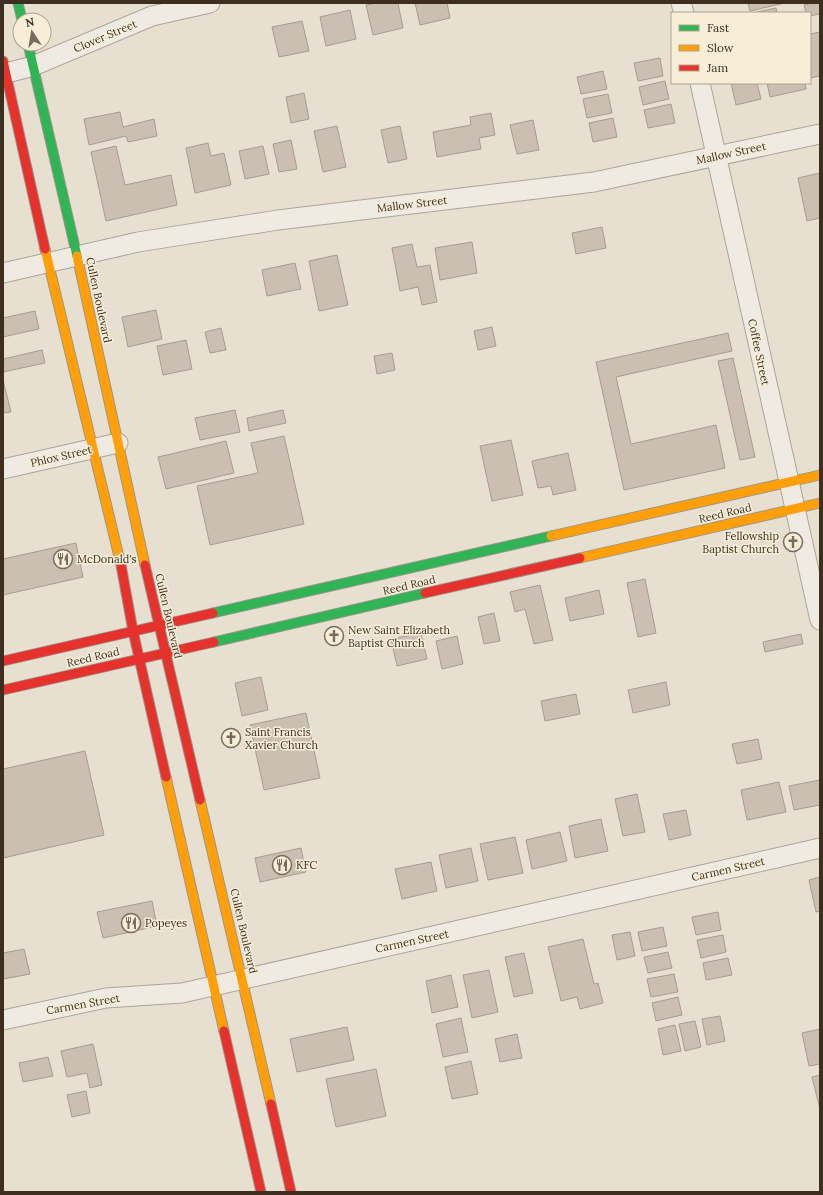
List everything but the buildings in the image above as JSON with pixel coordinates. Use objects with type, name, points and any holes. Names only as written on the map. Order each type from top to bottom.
[{"type":"main road","name":"Cullen Boulevard","points":[[30,52],[77,256],[158,625],[243,980],[291,1192]]},
{"type":"main road","points":[[4,70],[48,263],[122,570],[139,659],[261,1192]]},
{"type":"main road","name":"Reed Road","points":[[3,661],[158,625],[415,571],[820,475]]},
{"type":"main road","name":"Reed Road","points":[[3,690],[165,653],[419,591],[820,503]]},
{"type":"street","name":"Clover Street","points":[[4,70],[33,66],[152,16],[210,3]]},
{"type":"street","name":"Coffee Street","points":[[700,84],[820,620]]},
{"type":"street","name":"Mallow Street","points":[[3,273],[138,242],[270,221],[594,182],[820,134]]},
{"type":"street","name":"Phlox Street","points":[[3,469],[118,443]]},
{"type":"street","name":"Carmen Street","points":[[3,1020],[106,998],[182,993],[820,848]]},
{"type":"traffic: fast","points":[[18,3],[20,12]]},
{"type":"traffic: fast","points":[[30,52],[77,256]]},
{"type":"traffic: fast","points":[[213,613],[551,536]]},
{"type":"traffic: fast","points":[[214,642],[425,593]]},
{"type":"traffic: slow","points":[[45,249],[121,565]]},
{"type":"traffic: slow","points":[[77,256],[145,565]]},
{"type":"traffic: slow","points":[[551,536],[820,475]]},
{"type":"traffic: slow","points":[[580,558],[820,503]]},
{"type":"traffic: slow","points":[[166,777],[224,1031]]},
{"type":"traffic: slow","points":[[200,800],[271,1104]]},
{"type":"traffic: jam","points":[[3,61],[45,249]]},
{"type":"traffic: jam","points":[[425,593],[580,558]]},
{"type":"traffic: jam","points":[[121,565],[133,631],[166,777]]},
{"type":"traffic: jam","points":[[145,565],[200,800]]},
{"type":"traffic: jam","points":[[3,661],[213,613]]},
{"type":"traffic: jam","points":[[3,690],[214,642]]},
{"type":"traffic: jam","points":[[224,1031],[261,1192]]},
{"type":"traffic: jam","points":[[271,1104],[291,1192]]},
{"type":"place","name":"Fellowship Baptist Church","points":[[793,542]]},
{"type":"place","name":"McDonald's","points":[[63,559]]},
{"type":"place","name":"New Saint Elizabeth Baptist Church","points":[[334,636]]},
{"type":"place","name":"Saint Francis Xavier Church","points":[[231,738]]},
{"type":"place","name":"KFC","points":[[282,865]]},
{"type":"place","name":"Popeyes","points":[[131,923]]}]
